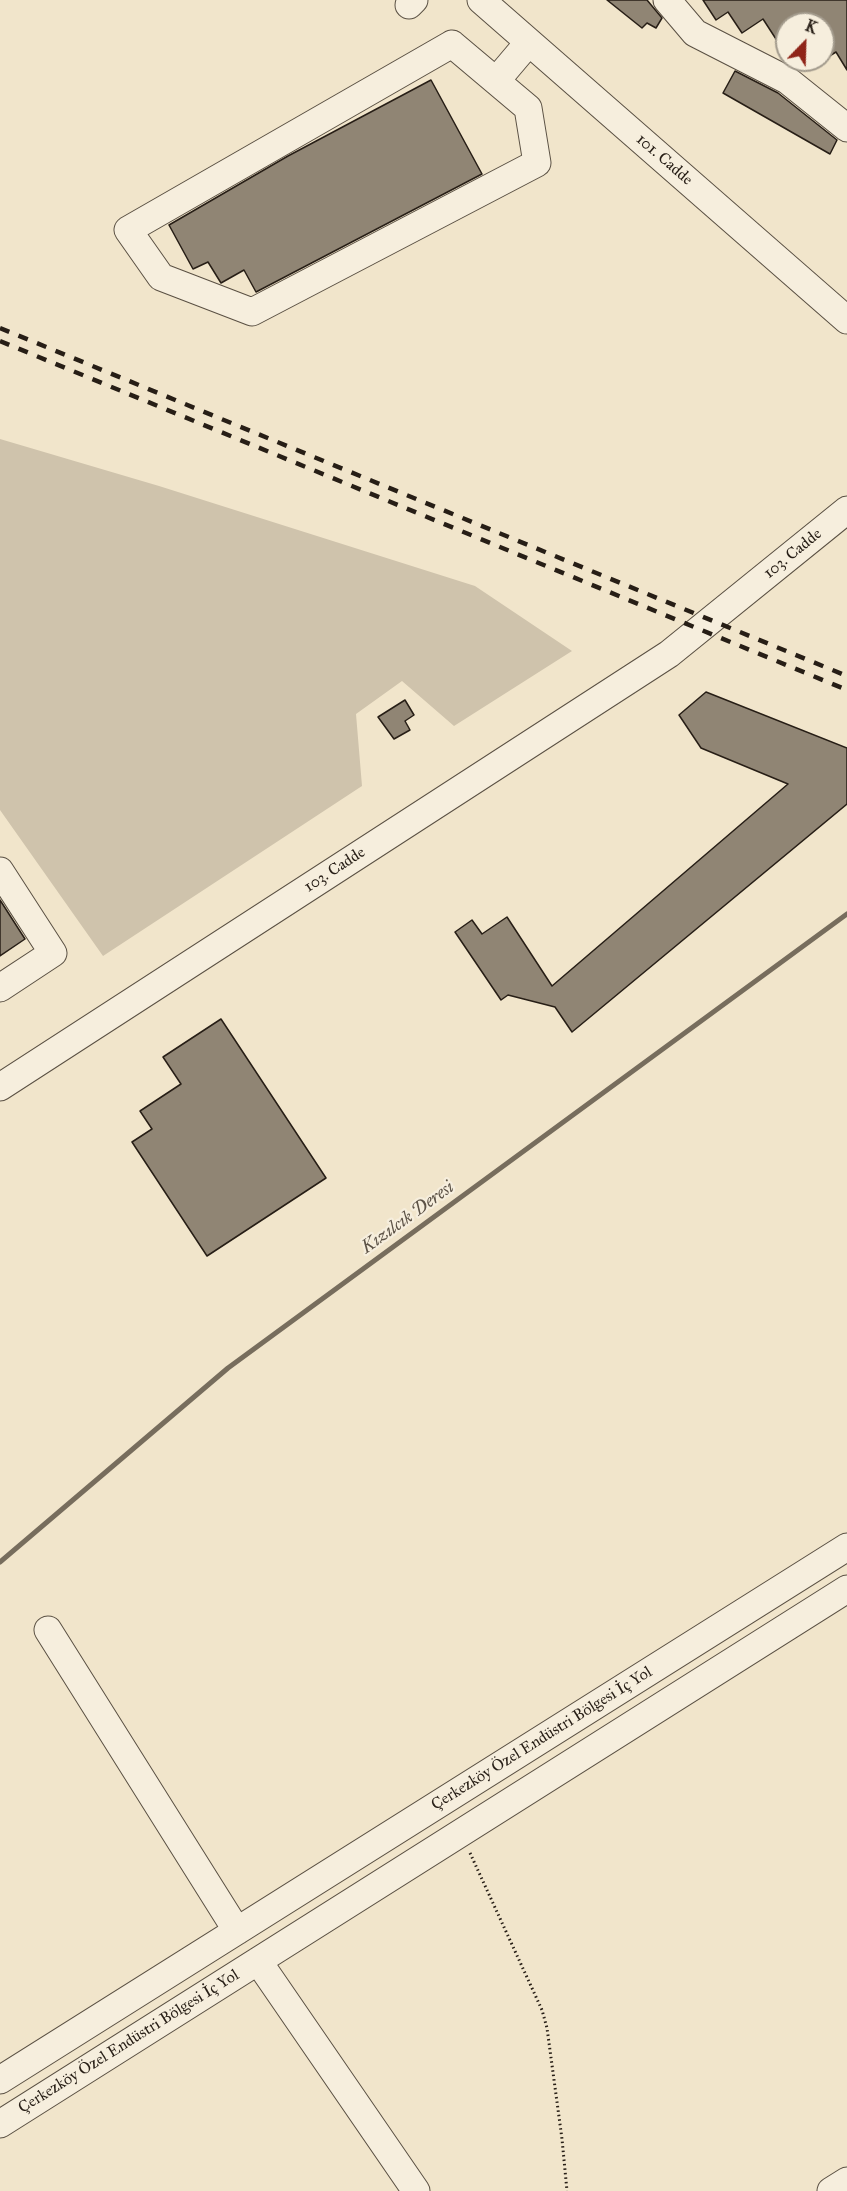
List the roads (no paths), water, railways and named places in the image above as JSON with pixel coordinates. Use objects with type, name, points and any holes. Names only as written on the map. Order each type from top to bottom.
[{"type":"street","name":"101. Cadde","points":[[481,0],[847,320]]},
{"type":"street","points":[[667,0],[695,33],[787,80],[847,128]]},
{"type":"street","points":[[496,81],[529,42]]},
{"type":"street","points":[[452,45],[496,81],[528,108],[537,163],[252,312],[161,277],[129,230],[452,45]]},
{"type":"street","name":"103. Cadde","points":[[0,1087],[669,654],[847,510]]},
{"type":"street","points":[[0,871],[53,953],[0,988]]},
{"type":"street","name":"Çerkezköy Özel Endüstri Bölgesi İç Yol","points":[[0,2080],[847,1547]]},
{"type":"street","name":"Çerkezköy Özel Endüstri Bölgesi İç Yol","points":[[0,2124],[847,1589]]},
{"type":"street","points":[[48,1630],[237,1931]]},
{"type":"street","name":"Çerkezköy Özel Endüstri Bölgesi İç Yol","points":[[258,1961],[416,2191]]},
{"type":"street","points":[[831,2191],[847,2181]]},
{"type":"waterway","name":"Kızılcık Deresi","points":[[0,1562],[228,1368],[847,914]]},
{"type":"railway","points":[[0,328],[847,676]]},
{"type":"railway","points":[[0,341],[847,690]]}]
